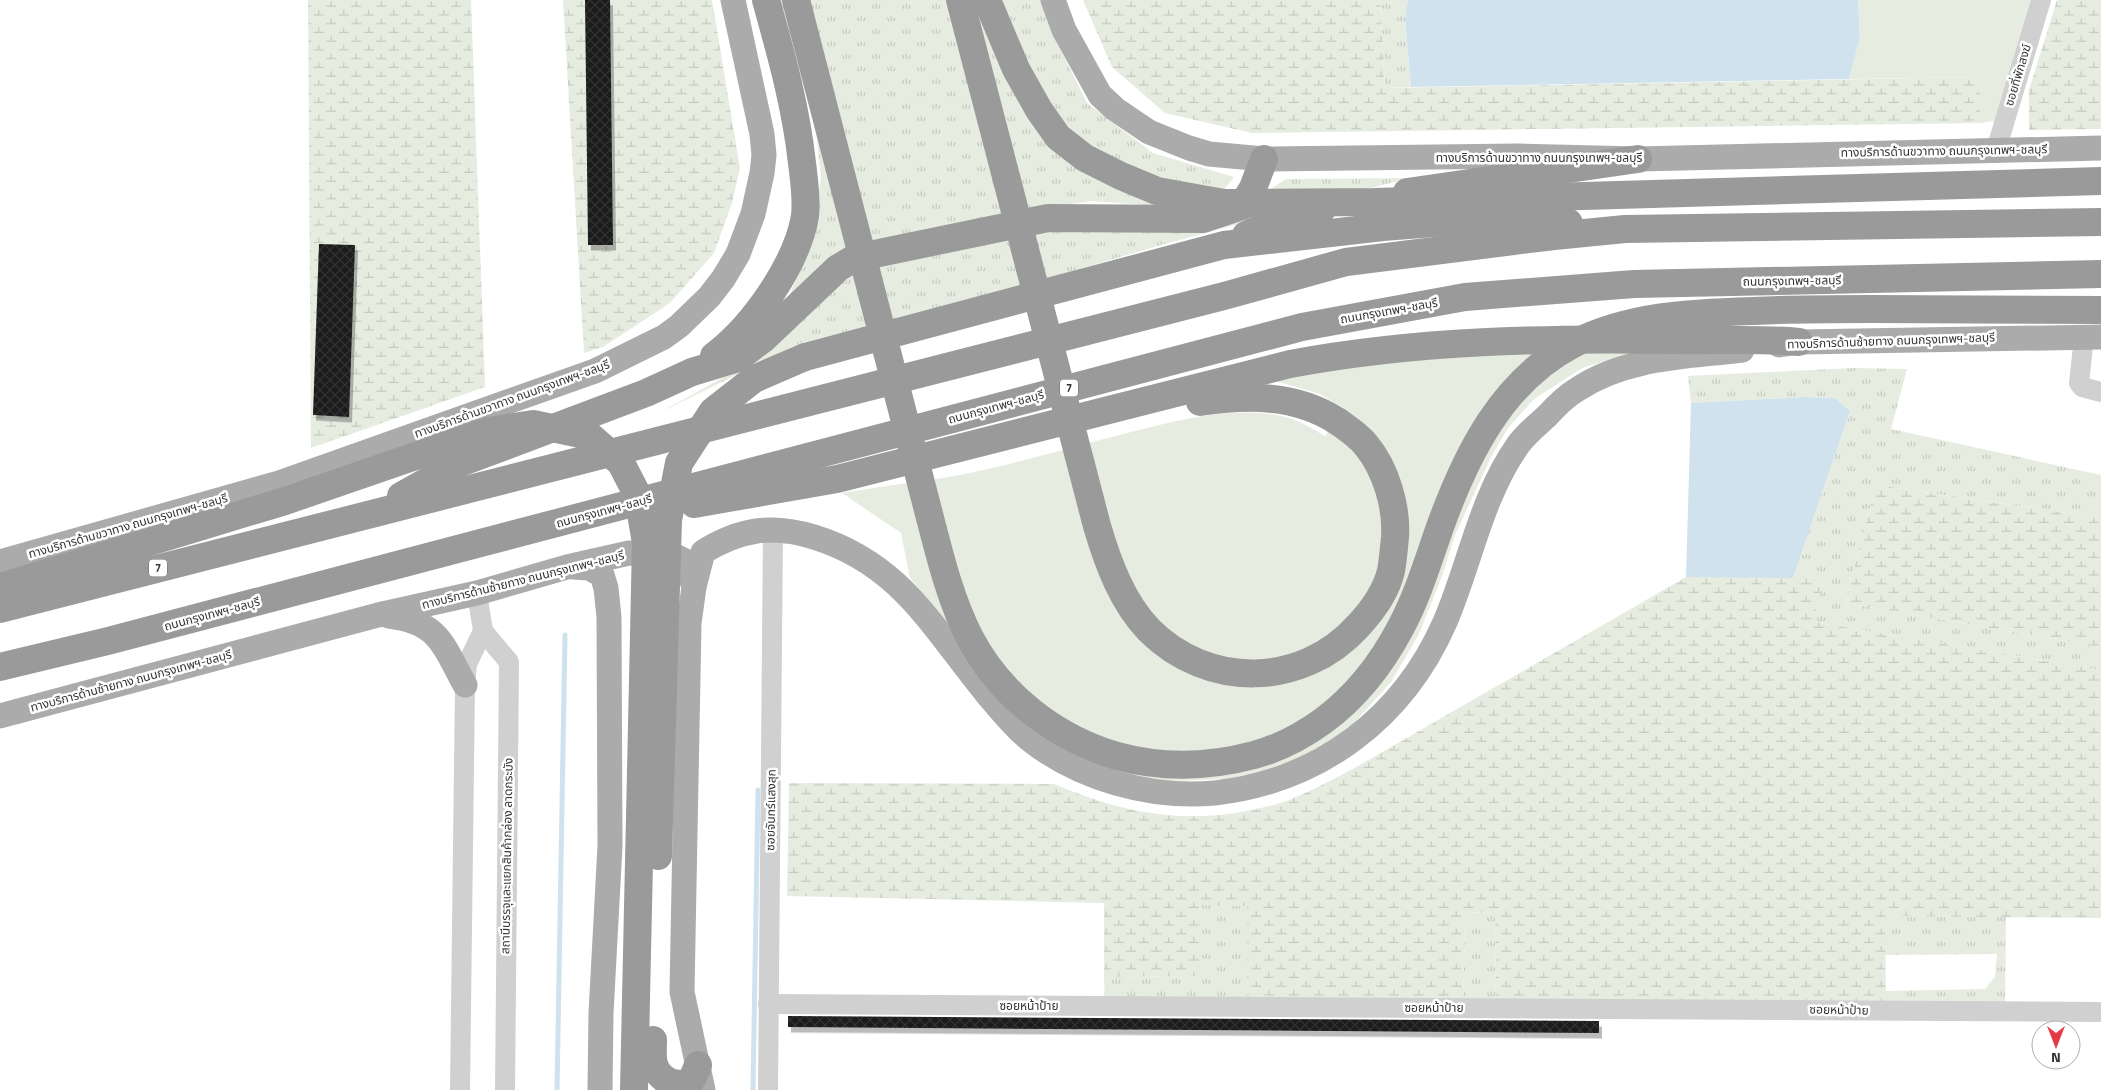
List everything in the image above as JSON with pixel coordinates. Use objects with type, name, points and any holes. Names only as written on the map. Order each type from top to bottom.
[{"type":"highway","points":[[692,372],[721,351],[753,320],[782,276],[798,240],[805,216],[805,188],[800,138],[786,71],[766,0]]},
{"type":"highway","points":[[796,0],[945,575],[970,638],[1000,680],[1038,718],[1054,729],[1085,744],[1136,761],[1166,765],[1216,762],[1271,750],[1294,740],[1350,699],[1375,670],[1402,626],[1423,577],[1449,502],[1465,464],[1489,421],[1520,384],[1550,357],[1575,342],[1640,320],[1678,314],[1818,309],[2101,310]]},
{"type":"highway","points":[[878,469],[915,467],[982,455],[1146,414],[1196,402],[1232,397],[1273,399],[1301,403],[1323,412],[1337,421],[1366,446],[1385,479],[1394,511],[1395,528],[1391,572],[1382,595],[1351,635],[1324,656],[1299,666],[1274,672],[1252,675],[1205,666],[1185,657],[1156,636],[1136,614],[1115,577],[1083,480],[960,0]]},
{"type":"highway","points":[[987,0],[1016,69],[1039,110],[1058,137],[1085,158],[1157,191],[1224,203],[1384,202],[2101,181]]},
{"type":"highway","points":[[365,516],[460,462],[646,393],[692,372],[738,358],[763,339],[838,268],[855,258],[1048,218],[1204,219],[1242,206],[1253,188],[1264,159]]},
{"type":"highway","points":[[1224,245],[1290,215],[1370,198],[1522,174],[1638,159]]},
{"type":"highway","points":[[700,1078],[692,1079],[684,1084],[673,1085],[665,1081],[658,1074],[654,1064],[653,1040],[668,520],[679,463],[713,411],[754,379],[805,358],[1224,245],[1383,227],[1510,217],[1625,229]]},
{"type":"highway","name":"7","points":[[5,600],[365,516],[1224,296],[1346,262],[1625,229],[2101,222]]},
{"type":"highway","name":"ถนนกรุงเทพฯ-ชลบุรี","points":[[0,667],[100,643],[1312,325],[1465,297],[1634,284],[2101,274]]},
{"type":"highway","points":[[100,643],[392,579],[684,506],[838,479],[1290,364],[1342,354],[1480,342],[1560,339],[1768,339],[1799,342]]},
{"type":"highway","points":[[5,600],[488,431],[533,424],[590,436],[622,463],[638,496],[646,543],[634,1090]]},
{"type":"main road","name":"ทางบริการด้านขวาทาง ถนนกรุงเทพฯ-ชลบุรี","points":[[7,560],[279,483],[595,371],[664,338],[679,326],[723,279],[738,254],[753,214],[762,173],[764,155],[762,134],[733,0]]},
{"type":"main road","name":"ทางบริการด้านขวาทาง ถนนกรุงเทพฯ-ชลบุรี","points":[[1053,0],[1064,30],[1100,95],[1115,109],[1149,132],[1188,148],[1209,154],[1264,159],[1518,156],[1638,159],[2101,148]]},
{"type":"main road","name":"ทางบริการด้านซ้ายทาง ถนนกรุงเทพฯ-ชลบุรี","points":[[694,587],[703,552],[724,539],[747,532],[773,530],[799,532],[832,542],[850,550],[891,578],[916,602],[957,657],[1002,712],[1026,736],[1047,752],[1098,777],[1156,791],[1183,794],[1214,793],[1242,789],[1272,782],[1326,758],[1346,746],[1392,705],[1421,667],[1433,647],[1452,604],[1488,503],[1506,465],[1525,438],[1563,400],[1578,388],[1601,377],[1648,362],[1799,342],[2092,337]]},
{"type":"main road","name":"ทางบริการด้านซ้ายทาง ถนนกรุงเทพฯ-ชลบุรี","points":[[10,714],[378,615],[477,593],[567,567],[628,553],[673,555],[684,561],[694,587]]},
{"type":"main road","points":[[567,567],[589,568],[602,575],[606,588],[609,617],[610,846],[601,1013],[600,1090]]},
{"type":"main road","points":[[694,587],[689,623],[682,992],[700,1078]]},
{"type":"main road","points":[[378,615],[407,618],[423,624],[435,633],[465,685]]},
{"type":"street","name":"ซอยที่พักสงฆ์","points":[[1996,150],[2040,0]]},
{"type":"street","points":[[2092,337],[2079,383],[2082,387],[2101,392]]},
{"type":"street","name":"ซอยจันทร์แสงสุก","points":[[768,1090],[773,530]]},
{"type":"street","points":[[460,1090],[465,685],[467,664],[483,631],[477,593]]},
{"type":"street","name":"สถานีบรรจุและแยกสินค้ากล่อง ลาดกระบัง","points":[[483,631],[509,662],[504,1090]]},
{"type":"street","name":"ซอยหน้าป้าย","points":[[768,1004],[2101,1012]]},
{"type":"green space","points":[[308,0],[471,0],[485,387],[311,448]]},
{"type":"green space","points":[[563,0],[712,0],[740,168],[732,203],[714,253],[670,303],[603,347],[584,353]]},
{"type":"green space","points":[[779,0],[1043,0],[1059,46],[1087,103],[1153,153],[1234,177],[1223,191],[1190,208],[1090,201],[983,219],[835,253],[789,297],[812,235],[821,177],[816,130]]},
{"type":"green space","points":[[1083,0],[1380,0],[1385,88],[1980,77],[1980,123],[1252,133],[1165,113],[1112,67]]},
{"type":"green space","points":[[1380,0],[1408,0],[1405,19],[1411,87],[1385,88]]},
{"type":"green space","points":[[1858,0],[2030,0],[1995,121],[1980,123],[1980,77],[1849,79],[1860,38]]},
{"type":"green space","points":[[2057,0],[2101,0],[2101,129],[2029,130],[2029,90]]},
{"type":"green space","points":[[1409,178],[1161,245],[1002,292],[801,343],[661,412],[731,373],[827,293],[851,277],[908,257],[1051,227],[1215,226],[1286,179]]},
{"type":"green space","points":[[1645,351],[1584,367],[1534,399],[1508,428],[1492,455],[1455,535],[1441,579],[1418,636],[1391,682],[1354,723],[1333,739],[1295,760],[1256,773],[1226,779],[1171,781],[1136,777],[1093,765],[965,651],[941,614],[910,578],[901,533],[842,493],[970,473],[1167,423],[1203,416],[1258,413],[1284,416],[1302,423],[1325,436],[1345,409],[1320,394],[1268,379],[1317,370],[1474,352]]},
{"type":"green space","points":[[1854,368],[1907,369],[1891,429],[2101,475],[2101,518],[1876,485],[1845,603],[2101,647],[2101,670],[1812,622],[1823,578],[1793,578],[1850,411],[1835,398],[1804,397],[1691,403],[1688,376]]},
{"type":"green space","points":[[1876,485],[2101,518],[2101,647],[1845,603]]},
{"type":"green space","points":[[1686,577],[1823,577],[1813,622],[2101,670],[2101,918],[1885,916],[1886,1008],[1496,1002],[1495,913],[1465,912],[1463,1003],[1247,1002],[1247,906],[1199,905],[1199,976],[1104,977],[1104,903],[787,896],[789,783],[1054,784],[1109,804],[1163,815],[1218,815],[1247,811],[1277,804],[1296,797],[1353,769]]},
{"type":"green space","points":[[1199,904],[1248,906],[1247,1002],[1105,1002],[1104,977],[1199,976]]},
{"type":"green space","points":[[1465,912],[1495,913],[1496,1002],[1463,1003]]},
{"type":"green space","points":[[1885,916],[2006,917],[2005,1010],[1886,1008],[1886,991],[1985,989],[1995,977],[1997,954],[1885,955]]},
{"type":"water","points":[[1408,0],[1858,0],[1860,38],[1849,79],[1411,87],[1405,19]]},
{"type":"water","points":[[1804,397],[1835,398],[1850,411],[1793,578],[1686,577],[1691,403]]},
{"type":"building","points":[[585,0],[610,0],[613,245],[588,245]]},
{"type":"building","points":[[319,244],[355,245],[349,417],[313,415]]},
{"type":"building","points":[[788,1016],[1599,1021],[1599,1033],[788,1027]]},
{"type":"waterway","points":[[557,1090],[565,635]]},
{"type":"waterway","points":[[753,1090],[758,790]]}]
